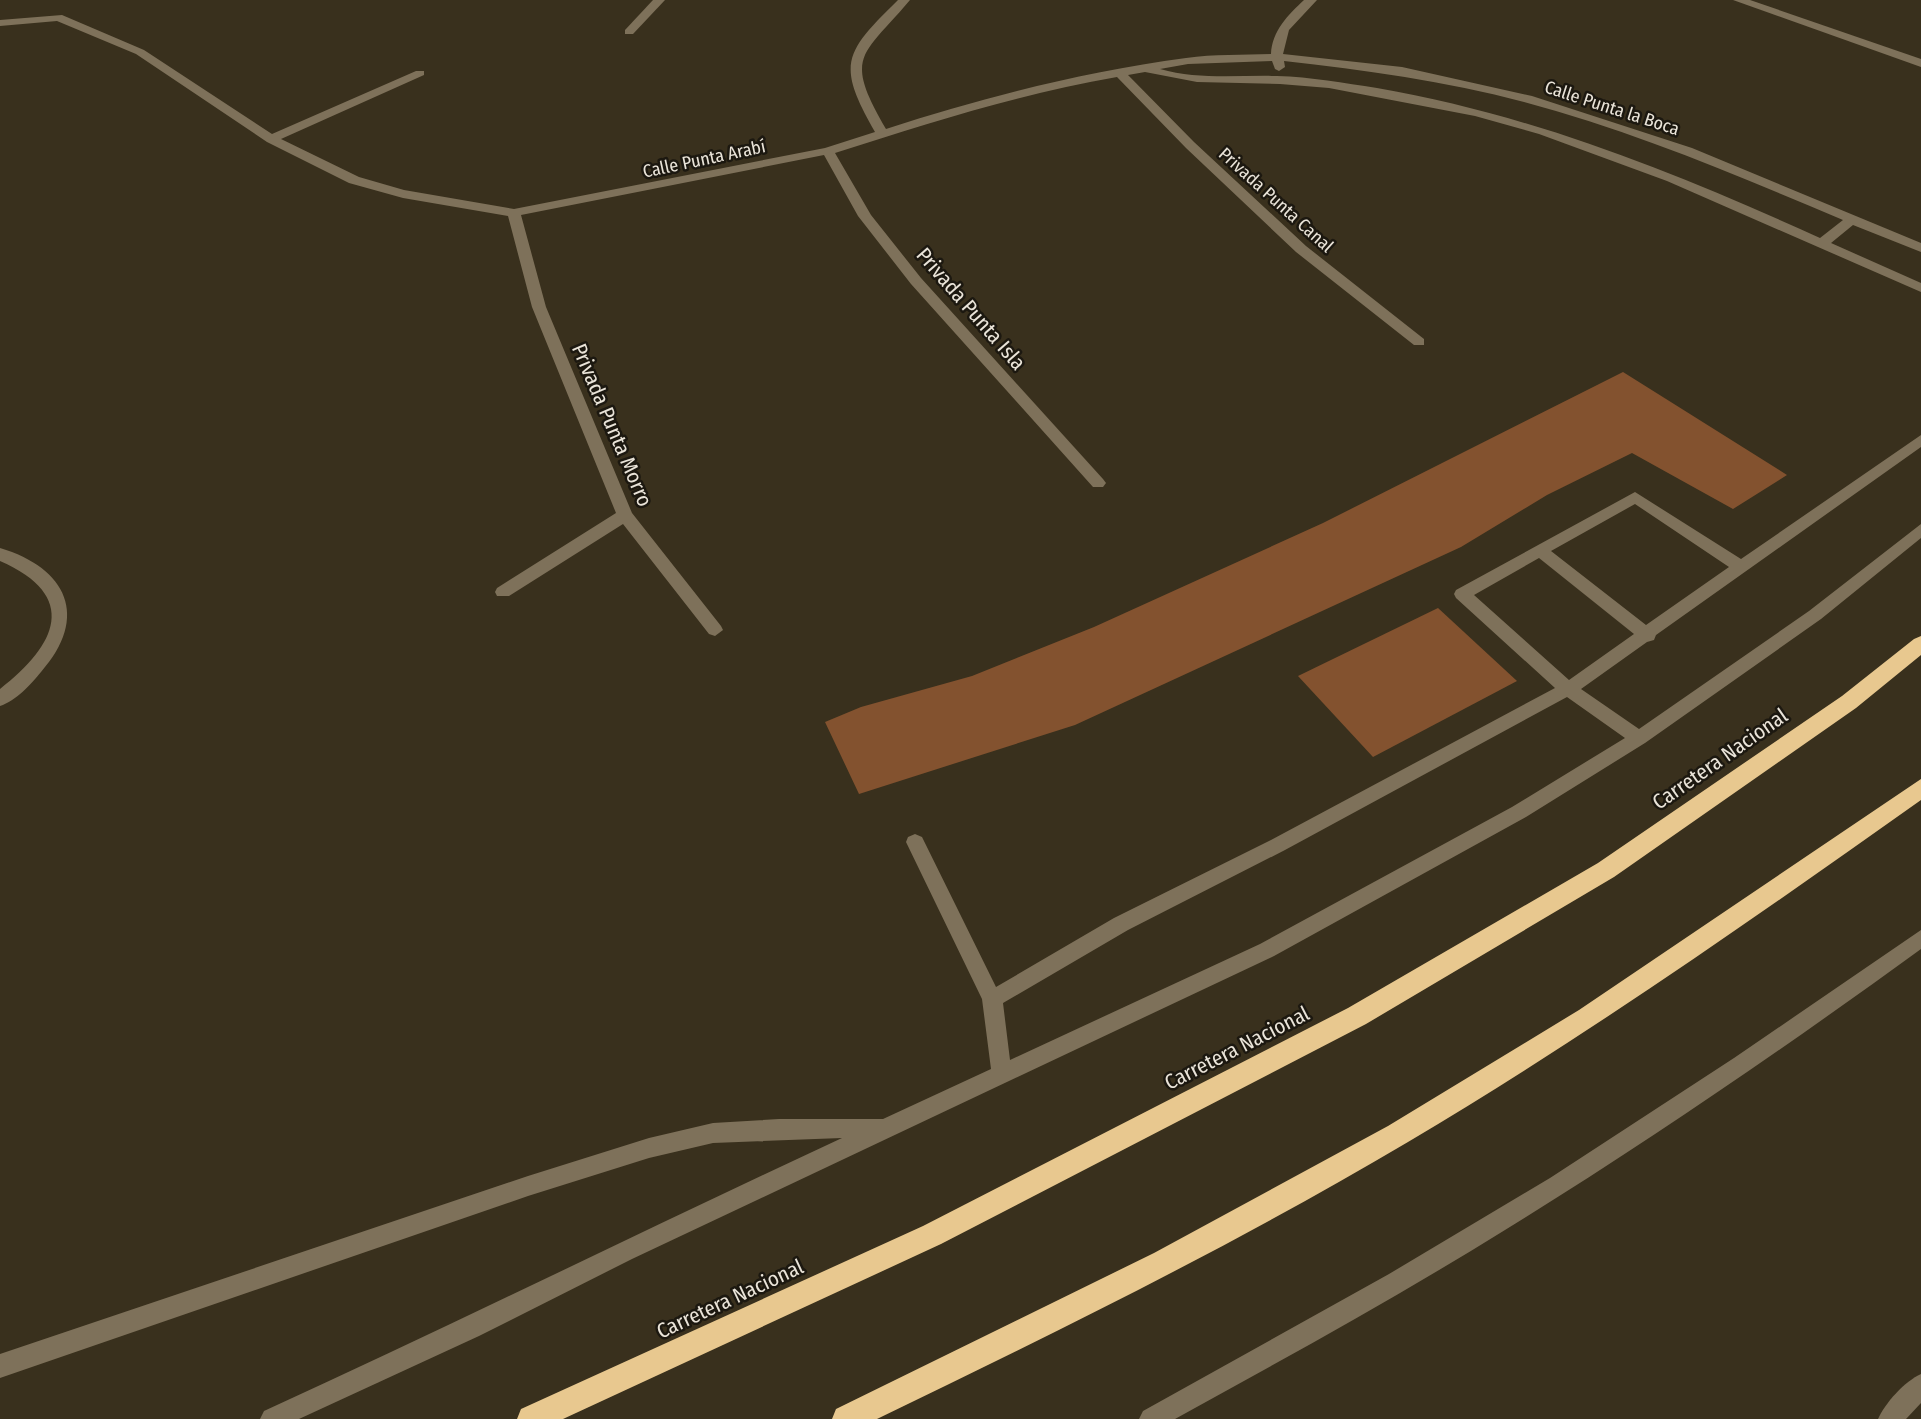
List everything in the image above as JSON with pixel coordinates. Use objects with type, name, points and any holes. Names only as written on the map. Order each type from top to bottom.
[{"type":"highway","name":"Carretera Nacional","points":[[531,1419],[932,1235],[1357,1016],[1606,870],[1849,702],[1921,644]]},
{"type":"highway","points":[[846,1419],[1195,1248],[1472,1090],[1692,949],[1921,788]]},
{"type":"street","points":[[629,32],[659,0]]},
{"type":"street","points":[[882,133],[860,96],[853,75],[856,52],[904,0]]},
{"type":"street","points":[[1311,0],[1291,19],[1278,37],[1276,57],[1282,80],[1412,98],[1511,123],[1616,157],[1921,288]]},
{"type":"street","points":[[1739,0],[1921,63]]},
{"type":"street","name":"Calle Punta Arabí","points":[[0,23],[58,17],[140,52],[271,139],[354,180],[403,194],[514,213],[828,151],[1045,86],[1149,70],[1188,61],[1276,57]]},
{"type":"street","name":"Calle Punta la Boca","points":[[1276,57],[1402,71],[1528,99],[1637,133],[1921,248]]},
{"type":"street","name":"Calle Punta Arabí","points":[[1149,70],[1192,80],[1282,80]]},
{"type":"street","points":[[271,139],[419,73]]},
{"type":"street","name":"Privada Punta Canal","points":[[1120,73],[1190,145],[1301,249],[1419,342]]},
{"type":"street","points":[[1616,157],[1637,133]]},
{"type":"street","name":"Privada Punta Isla","points":[[828,151],[865,216],[916,281],[1098,483]]},
{"type":"street","name":"Privada Punta Morro","points":[[514,213],[539,307],[625,515],[715,630]]},
{"type":"street","points":[[1821,244],[1852,219]]},
{"type":"street","points":[[992,999],[1121,924],[1278,845],[1568,689],[1648,636],[1921,440]]},
{"type":"street","points":[[1639,738],[1568,689],[1462,594],[1635,496],[1744,568]]},
{"type":"street","points":[[503,592],[625,515]]},
{"type":"street","points":[[272,1419],[1267,950],[1519,812],[1639,738],[1815,615],[1921,530]]},
{"type":"street","points":[[1540,551],[1648,636]]},
{"type":"street","points":[[0,554],[36,572],[51,587],[61,604],[61,627],[47,654],[21,683],[0,699]]},
{"type":"street","points":[[915,842],[992,999],[1002,1074]]},
{"type":"street","points":[[1151,1419],[1433,1262],[1581,1171],[1782,1039],[1921,938]]},
{"type":"street","points":[[0,1366],[528,1186],[649,1148],[713,1133],[779,1129],[887,1128]]},
{"type":"street","points":[[1890,1419],[1921,1386]]},
{"type":"building","points":[[1623,372],[1787,475],[1733,509],[1632,453],[1547,495],[1461,547],[1075,725],[859,794],[825,722],[861,707],[972,676],[1094,627],[1323,523]]},
{"type":"building","points":[[1438,608],[1517,681],[1373,757],[1298,676]]}]
